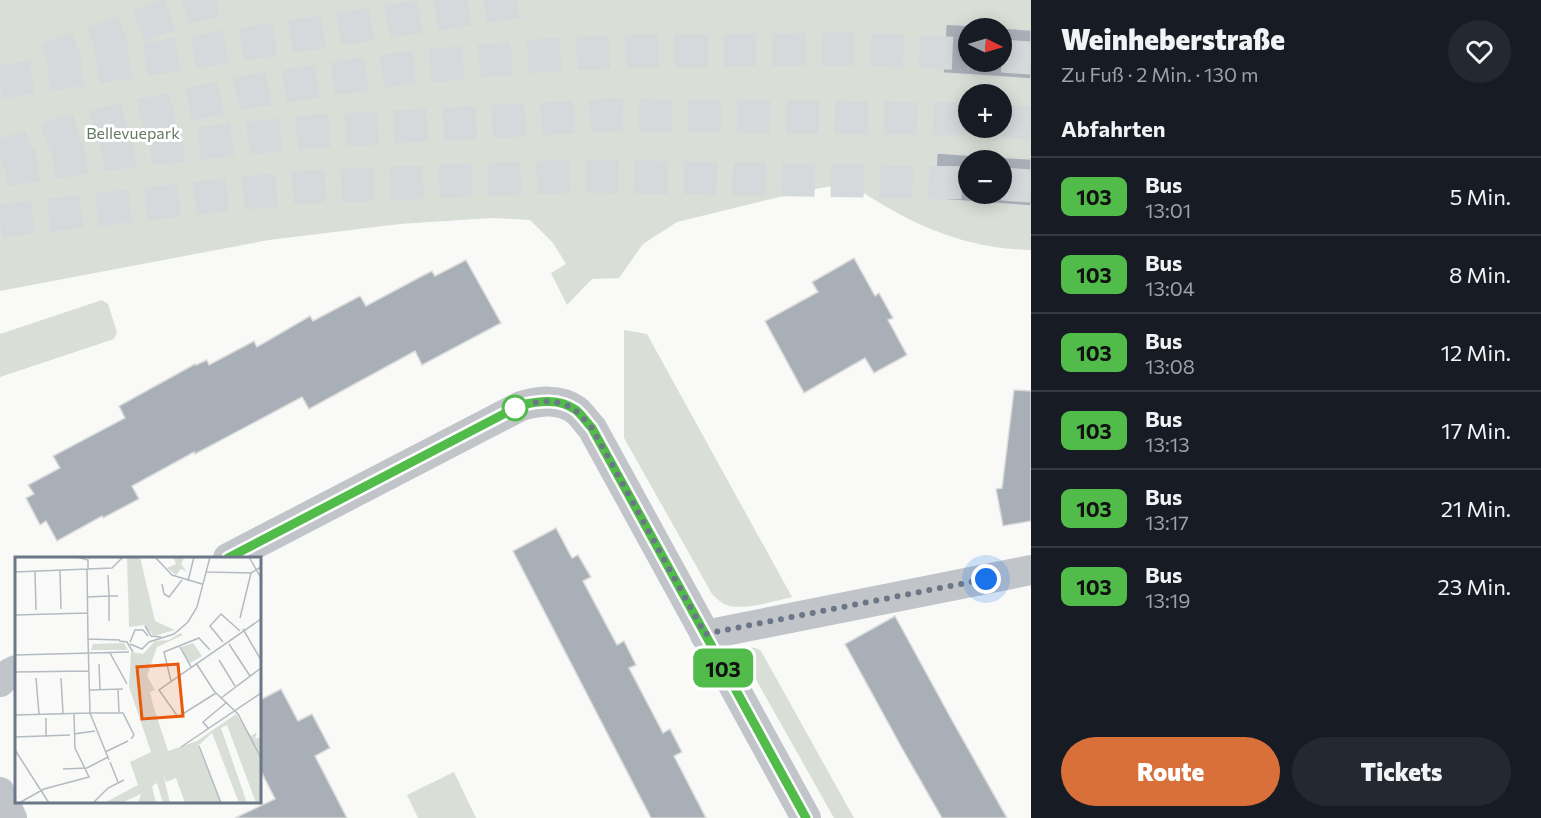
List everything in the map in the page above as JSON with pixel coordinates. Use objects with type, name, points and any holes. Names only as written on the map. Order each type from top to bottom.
[{"type":"street","points":[[230,557],[521,405],[539,401],[559,403],[576,410],[592,428],[806,818]]},
{"type":"street","points":[[705,634],[1031,570]]},
{"type":"street","points":[[0,682],[15,670]]},
{"type":"street","points":[[0,792],[12,818]]},
{"type":"green space","name":"Bellevuepark","points":[[0,0],[1031,0],[1031,250],[981,245],[935,231],[891,210],[849,183],[804,191],[677,222],[643,244],[619,278],[592,279],[567,305],[551,273],[566,264],[553,243],[530,220],[492,218],[400,224],[269,240],[0,291]]},
{"type":"green space","points":[[102,300],[108,304],[117,332],[114,339],[0,377],[0,334]]},
{"type":"green space","points":[[624,330],[647,334],[792,597],[739,607],[724,604],[712,594],[624,438]]},
{"type":"green space","points":[[748,647],[761,651],[854,818],[834,818],[741,653]]},
{"type":"green space","points":[[454,772],[476,818],[418,818],[407,795]]},
{"type":"building","points":[[946,24],[958,25],[958,72],[1012,72],[1012,29],[1031,30],[1031,79],[943,73]]},
{"type":"building","points":[[937,153],[958,154],[958,201],[934,199]]},
{"type":"building","points":[[1012,158],[1031,159],[1031,206],[1003,204],[1012,204]]},
{"type":"building","points":[[854,258],[875,296],[879,293],[893,318],[888,320],[907,355],[874,373],[865,358],[804,393],[765,321],[818,292],[812,282]]},
{"type":"building","points":[[466,260],[501,323],[422,365],[415,351],[309,409],[302,397],[132,486],[139,499],[57,541],[46,521],[40,525],[26,498],[34,494],[28,485],[60,468],[53,456],[125,418],[119,406],[195,364],[207,360],[209,365],[254,341],[257,347],[310,316],[313,321],[360,296],[366,306],[432,271],[435,276]]},
{"type":"building","points":[[1014,390],[1031,391],[1031,521],[1003,526],[996,489],[1002,488]]},
{"type":"building","points":[[556,528],[572,558],[578,555],[591,577],[583,581],[617,645],[624,641],[636,665],[629,668],[663,733],[670,729],[682,752],[674,756],[706,818],[651,818],[513,551]]},
{"type":"building","points":[[895,616],[1007,818],[942,818],[903,750],[845,644]]},
{"type":"building","points":[[281,689],[298,721],[312,714],[330,748],[315,756],[347,818],[235,818],[275,799],[261,771],[261,699]]},
{"type":"tunnel","points":[[47,60],[191,6],[220,0]]},
{"type":"tunnel","points":[[0,82],[527,0]]},
{"type":"tunnel","points":[[0,157],[64,133],[246,92],[405,68],[548,55],[638,51],[862,49],[958,53]]},
{"type":"tunnel","points":[[1012,57],[1031,58]]},
{"type":"tunnel","points":[[5,170],[114,153],[304,132],[613,115],[958,119]]},
{"type":"tunnel","points":[[1012,122],[1031,123]]},
{"type":"tunnel","points":[[0,221],[306,187],[577,176],[958,183]]},
{"type":"tunnel","points":[[1012,185],[1031,186]]},
{"type":"bus line","name":"103","points":[[230,557],[521,405],[539,401],[559,403],[576,410],[592,428],[806,818]]},
{"type":"route","points":[[515,408],[539,401],[559,403],[576,410],[592,428],[705,634],[986,579]]}]
